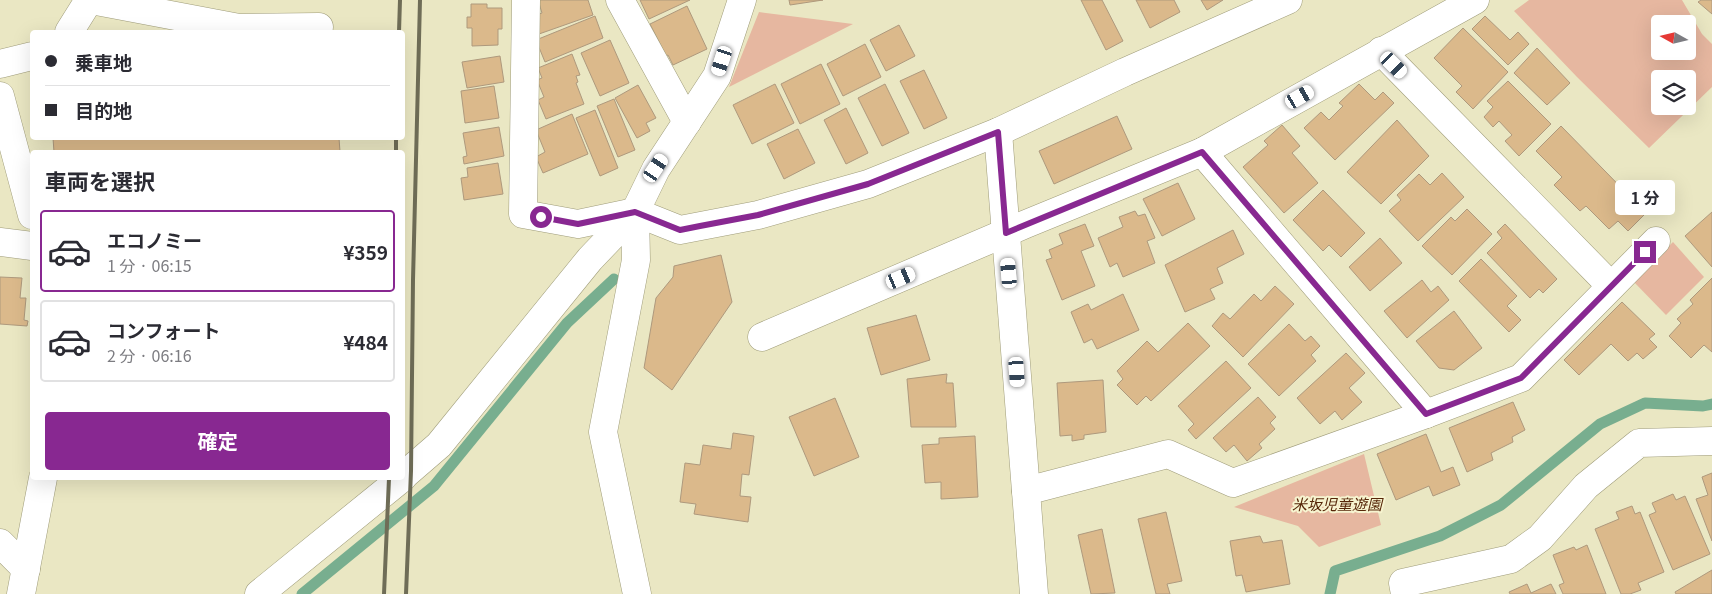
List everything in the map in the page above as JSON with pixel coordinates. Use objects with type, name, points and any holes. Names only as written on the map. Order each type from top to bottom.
[{"type":"street","points":[[70,30],[90,0],[239,28],[319,26]]},
{"type":"street","points":[[526,0],[523,214],[578,224],[635,212],[680,230],[758,215],[868,184],[998,132],[1125,72],[1288,0]]},
{"type":"street","points":[[620,0],[687,122]]},
{"type":"street","points":[[405,474],[439,445],[590,259],[635,212],[656,168],[717,76],[742,0]]},
{"type":"street","points":[[762,337],[1202,152],[1475,0]]},
{"type":"street","points":[[1381,51],[1611,286]]},
{"type":"street","points":[[0,64],[30,56]]},
{"type":"street","points":[[0,96],[30,208]]},
{"type":"street","points":[[998,132],[1034,594]]},
{"type":"street","points":[[1202,152],[1426,414]]},
{"type":"street","points":[[635,212],[636,260],[603,432],[637,594]]},
{"type":"street","points":[[1026,491],[1168,454],[1233,483],[1521,378],[1656,241]]},
{"type":"street","points":[[0,242],[30,246]]},
{"type":"street","points":[[1405,594],[1403,584],[1511,559],[1540,538],[1586,486],[1639,443],[1712,442]]},
{"type":"street","points":[[24,582],[43,480]]},
{"type":"street","points":[[259,594],[398,480]]},
{"type":"street","points":[[0,543],[24,582]]},
{"type":"green space","points":[[1529,0],[1682,0],[1691,15],[1651,15],[1651,60],[1696,60],[1696,24],[1702,34],[1712,44],[1712,87],[1696,102],[1696,70],[1651,70],[1651,115],[1683,115],[1649,148],[1514,11]]},
{"type":"green space","points":[[759,12],[853,24],[729,87]]},
{"type":"green space","points":[[1673,242],[1704,277],[1666,315],[1633,281]]},
{"type":"green space","name":"米坂児童遊園","points":[[1364,454],[1381,525],[1319,547],[1298,526],[1234,507]]},
{"type":"building","points":[[538,0],[588,0],[593,15],[539,34],[533,16],[542,13]]},
{"type":"building","points":[[640,0],[690,0],[649,19]]},
{"type":"building","points":[[789,0],[823,0],[790,5]]},
{"type":"building","points":[[1081,0],[1102,0],[1123,41],[1106,50]]},
{"type":"building","points":[[1136,0],[1174,0],[1180,12],[1150,28]]},
{"type":"building","points":[[1201,0],[1223,0],[1207,10]]},
{"type":"building","points":[[1701,0],[1712,0],[1712,14],[1698,2]]},
{"type":"building","points":[[471,4],[487,4],[487,8],[502,8],[502,29],[498,29],[498,45],[472,46],[472,28],[467,28],[467,17],[471,17]]},
{"type":"building","points":[[687,6],[707,49],[673,65],[668,55],[666,56],[650,24]]},
{"type":"building","points":[[595,16],[603,38],[545,62],[536,40]]},
{"type":"building","points":[[1485,16],[1510,40],[1518,32],[1529,44],[1508,65],[1472,29]]},
{"type":"building","points":[[899,25],[915,56],[886,71],[870,40]]},
{"type":"building","points":[[1463,28],[1508,72],[1473,109],[1456,92],[1462,86],[1434,58]]},
{"type":"building","points":[[610,40],[629,83],[600,96],[581,53]]},
{"type":"building","points":[[865,44],[881,77],[843,96],[827,64]]},
{"type":"building","points":[[1537,48],[1570,83],[1547,105],[1514,73]]},
{"type":"building","points":[[572,54],[580,75],[576,76],[578,82],[576,83],[584,104],[546,119],[538,100],[544,97],[537,80],[542,78],[538,68]]},
{"type":"building","points":[[500,56],[504,82],[467,88],[462,62]]},
{"type":"building","points":[[821,64],[840,104],[800,124],[781,84]]},
{"type":"building","points":[[924,70],[947,118],[924,129],[900,81]]},
{"type":"building","points":[[1508,81],[1551,124],[1519,156],[1505,141],[1512,135],[1499,121],[1493,127],[1484,117],[1493,107],[1487,101]]},
{"type":"building","points":[[775,84],[794,123],[752,144],[733,105]]},
{"type":"building","points":[[885,84],[909,133],[882,146],[858,98]]},
{"type":"building","points":[[1359,84],[1375,100],[1383,92],[1394,103],[1335,160],[1304,128],[1321,112],[1329,120],[1343,106],[1339,103]]},
{"type":"building","points":[[638,85],[656,118],[646,123],[650,131],[637,138],[615,98]]},
{"type":"building","points":[[494,86],[499,118],[465,123],[461,91]]},
{"type":"building","points":[[614,99],[635,150],[618,157],[597,106]]},
{"type":"building","points":[[846,108],[868,153],[846,164],[824,120]]},
{"type":"building","points":[[595,110],[618,168],[600,176],[576,118]]},
{"type":"building","points":[[572,114],[588,154],[543,173],[536,157],[545,152],[536,130]]},
{"type":"building","points":[[1117,116],[1132,149],[1054,184],[1039,151]]},
{"type":"building","points":[[1397,120],[1429,156],[1381,204],[1347,172]]},
{"type":"building","points":[[1282,125],[1300,146],[1292,153],[1318,183],[1284,213],[1243,167],[1268,145],[1264,141]]},
{"type":"building","points":[[1561,126],[1646,213],[1628,231],[1618,221],[1609,229],[1586,206],[1580,211],[1554,185],[1562,177],[1536,151]]},
{"type":"building","points":[[499,127],[504,156],[464,164],[463,157],[467,156],[463,133]]},
{"type":"building","points":[[798,129],[815,163],[784,179],[767,144]]},
{"type":"building","points":[[53,140],[339,140],[340,150],[54,150]]},
{"type":"building","points":[[498,163],[503,194],[464,200],[461,178],[468,177],[467,168]]},
{"type":"building","points":[[1442,173],[1464,197],[1418,241],[1389,211],[1401,200],[1397,195],[1419,174],[1430,185]]},
{"type":"building","points":[[1178,183],[1195,219],[1162,236],[1143,199]]},
{"type":"building","points":[[1323,190],[1365,233],[1341,257],[1329,245],[1323,251],[1293,220]]},
{"type":"building","points":[[1467,209],[1492,234],[1452,275],[1422,246],[1451,217],[1455,221]]},
{"type":"building","points":[[1135,211],[1138,216],[1145,214],[1155,238],[1147,241],[1155,263],[1123,277],[1117,263],[1110,267],[1098,238],[1123,227],[1119,217]]},
{"type":"building","points":[[1712,212],[1712,267],[1685,236]]},
{"type":"building","points":[[1085,224],[1094,246],[1081,251],[1095,286],[1062,300],[1046,260],[1052,258],[1049,250],[1063,244],[1059,234]]},
{"type":"building","points":[[1505,224],[1557,279],[1543,293],[1539,289],[1530,298],[1487,253],[1502,238],[1497,232]]},
{"type":"building","points":[[1233,230],[1244,254],[1217,268],[1223,283],[1210,289],[1215,299],[1185,312],[1165,265]]},
{"type":"building","points":[[1380,238],[1402,263],[1370,291],[1349,267]]},
{"type":"building","points":[[721,255],[732,302],[672,390],[644,368],[656,298],[673,277],[674,266]]},
{"type":"building","points":[[1481,259],[1517,296],[1507,306],[1521,320],[1509,332],[1459,281]]},
{"type":"building","points":[[0,277],[22,278],[20,298],[26,298],[24,320],[28,321],[27,326],[0,324]]},
{"type":"building","points":[[1712,278],[1712,352],[1704,345],[1691,358],[1669,336],[1681,323],[1677,319],[1693,304],[1690,300]]},
{"type":"building","points":[[1422,280],[1431,292],[1438,286],[1449,300],[1407,338],[1384,311]]},
{"type":"building","points":[[1275,286],[1294,304],[1243,357],[1212,326],[1223,313],[1230,319],[1254,294],[1261,301]]},
{"type":"building","points":[[1123,294],[1139,330],[1097,349],[1092,339],[1084,343],[1071,312],[1088,304],[1091,310]]},
{"type":"building","points":[[1622,302],[1655,334],[1649,339],[1657,347],[1643,359],[1637,353],[1628,361],[1611,344],[1579,375],[1564,360]]},
{"type":"building","points":[[1454,311],[1482,348],[1454,370],[1439,368],[1416,341]]},
{"type":"building","points":[[916,315],[930,360],[881,375],[867,328]]},
{"type":"building","points":[[1188,323],[1210,346],[1151,401],[1146,396],[1137,405],[1117,385],[1123,379],[1117,371],[1147,341],[1158,352]]},
{"type":"building","points":[[1289,324],[1305,341],[1311,336],[1320,346],[1311,355],[1316,361],[1279,396],[1248,364]]},
{"type":"building","points":[[1346,353],[1365,373],[1349,388],[1362,402],[1342,420],[1335,411],[1320,424],[1297,398]]},
{"type":"building","points":[[1226,361],[1251,388],[1196,439],[1188,430],[1194,424],[1178,406]]},
{"type":"building","points":[[947,374],[946,383],[953,383],[956,427],[911,427],[907,379]]},
{"type":"building","points":[[1103,380],[1106,432],[1084,435],[1084,439],[1072,441],[1072,435],[1060,436],[1057,383]]},
{"type":"building","points":[[1258,397],[1276,417],[1270,423],[1275,429],[1259,444],[1262,448],[1247,461],[1234,445],[1226,452],[1213,438]]},
{"type":"building","points":[[835,398],[859,457],[814,476],[789,417]]},
{"type":"building","points":[[1513,402],[1525,430],[1512,437],[1513,442],[1491,453],[1493,460],[1467,472],[1449,428]]},
{"type":"building","points":[[733,433],[754,436],[749,475],[742,474],[740,496],[751,497],[748,522],[694,514],[696,504],[680,502],[685,463],[700,465],[703,445],[731,449]]},
{"type":"building","points":[[1426,434],[1441,472],[1453,467],[1460,485],[1433,496],[1429,486],[1396,500],[1377,454]]},
{"type":"building","points":[[975,436],[978,497],[941,499],[941,482],[925,483],[922,445],[939,444],[939,438]]},
{"type":"building","points":[[1712,473],[1712,541],[1696,499],[1708,495],[1702,477]]},
{"type":"building","points":[[1673,494],[1676,500],[1685,496],[1710,554],[1673,570],[1649,515],[1656,512],[1652,503]]},
{"type":"building","points":[[1632,506],[1635,514],[1640,512],[1664,572],[1638,583],[1641,590],[1630,594],[1621,594],[1595,529],[1619,519],[1616,512]]},
{"type":"building","points":[[1166,512],[1182,581],[1167,584],[1170,594],[1156,594],[1138,519]]},
{"type":"building","points":[[1102,529],[1115,593],[1091,594],[1078,535]]},
{"type":"building","points":[[1260,536],[1263,543],[1282,540],[1290,584],[1246,592],[1242,575],[1236,576],[1230,541]]},
{"type":"building","points":[[1587,545],[1606,594],[1563,594],[1559,585],[1564,583],[1553,555],[1574,547],[1576,550]]},
{"type":"building","points":[[1712,570],[1712,594],[1676,594],[1675,592]]},
{"type":"building","points":[[1527,584],[1531,593],[1551,584],[1556,594],[1510,594],[1509,592]]},
{"type":"waterway","points":[[302,594],[434,486],[567,323],[614,279]]},
{"type":"waterway","points":[[1330,594],[1335,571],[1440,536],[1501,505],[1600,424],[1645,403],[1703,406],[1712,404]]},
{"type":"railway","points":[[399,30],[400,0]]},
{"type":"railway","points":[[406,594],[411,471],[413,280],[420,0]]},
{"type":"railway","points":[[396,140],[396,150]]},
{"type":"railway","points":[[384,594],[389,480]]},
{"type":"route","points":[[541,217],[578,224],[635,212],[680,230],[758,215],[868,184],[998,132],[1006,233],[1202,152],[1426,414],[1521,378],[1645,252]]}]
